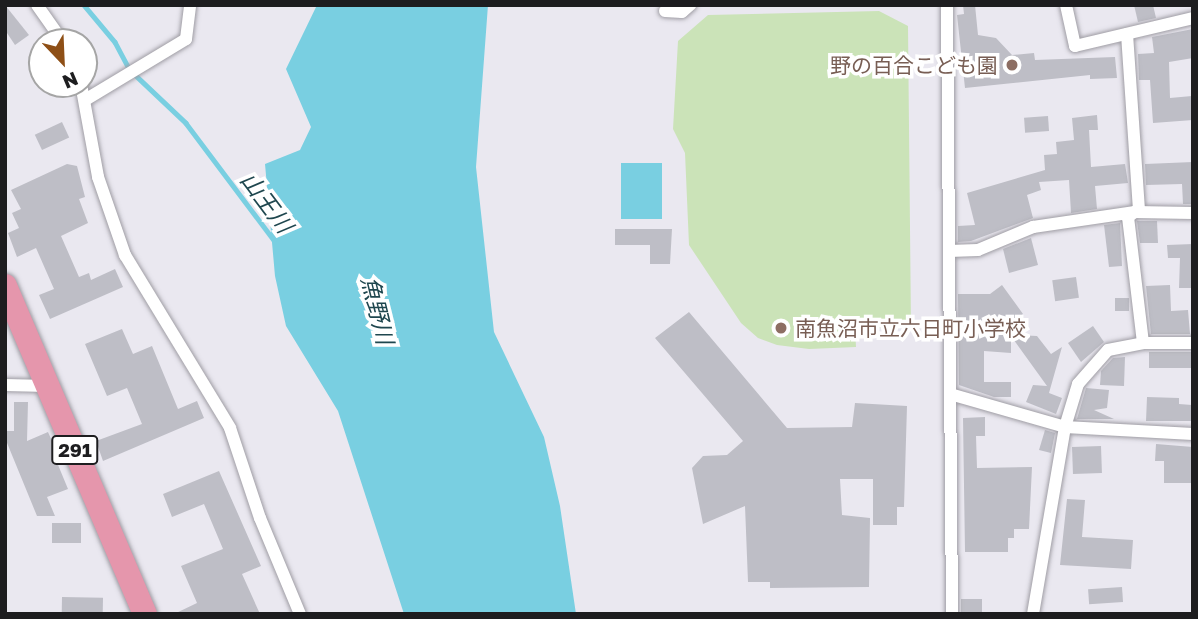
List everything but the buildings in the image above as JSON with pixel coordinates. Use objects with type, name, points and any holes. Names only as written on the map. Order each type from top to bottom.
[{"type":"highway","name":"291","points":[[5,286],[145,614]]},
{"type":"street","points":[[37,5],[53,28]]},
{"type":"street","points":[[190,5],[186,39],[85,100],[98,177],[125,255],[230,428],[260,518],[300,614]]},
{"type":"street","points":[[665,11],[682,12],[690,5]]},
{"type":"street","points":[[947,5],[952,614]]},
{"type":"street","points":[[1066,5],[1075,46],[1193,18]]},
{"type":"street","points":[[1127,34],[1139,209],[1128,217],[1143,343]]},
{"type":"street","points":[[949,251],[978,250],[1033,227],[1135,212],[1193,213]]},
{"type":"street","points":[[1033,614],[1065,427],[1079,384],[1108,350],[1143,343],[1193,343]]},
{"type":"street","points":[[5,385],[48,386]]},
{"type":"street","points":[[950,394],[1065,427],[1193,434]]},
{"type":"green space","points":[[879,11],[908,26],[911,327],[855,328],[856,347],[809,349],[777,345],[758,338],[741,323],[689,245],[685,153],[673,129],[678,41],[708,15]]},
{"type":"water","name":"魚野川","points":[[317,5],[488,5],[476,167],[494,332],[544,437],[560,506],[576,614],[404,614],[338,411],[286,326],[275,276],[265,164],[300,150],[311,127],[286,69]]},
{"type":"water","points":[[621,163],[662,163],[662,219],[621,219]]},
{"type":"waterway","name":"山王川","points":[[84,5],[115,42],[130,70],[186,123],[274,240]]},
{"type":"place","name":"野の百合こども園","points":[[1012,65]]},
{"type":"place","name":"南魚沼市立六日町小学校","points":[[781,328]]}]
